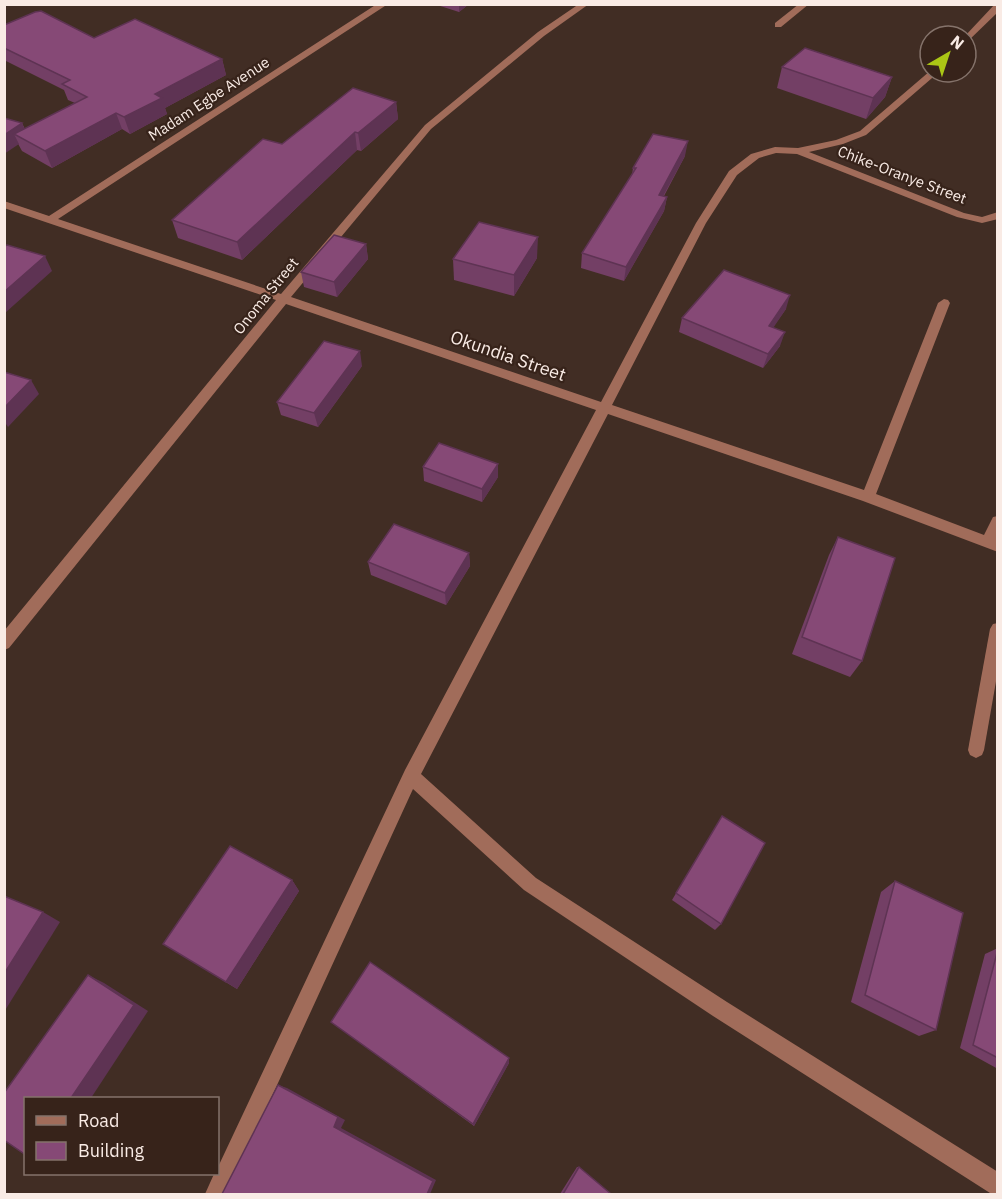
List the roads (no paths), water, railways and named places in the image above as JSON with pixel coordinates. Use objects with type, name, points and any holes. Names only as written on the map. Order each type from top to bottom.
[{"type":"street","name":"Madam Egbe Avenue","points":[[49,219],[384,4]]},
{"type":"street","name":"Onoma Street","points":[[4,643],[283,298],[428,127],[541,33],[585,4]]},
{"type":"street","points":[[778,25],[805,4]]},
{"type":"street","points":[[978,27],[998,6]]},
{"type":"street","points":[[216,1194],[411,776],[701,223],[733,173],[755,156],[775,150],[798,151],[839,142],[863,133],[920,84]]},
{"type":"street","name":"Chike-Oranye Street","points":[[798,151],[961,215],[982,220],[998,215]]},
{"type":"street","name":"Okundia Street","points":[[6,207],[49,219],[868,497],[992,544]]},
{"type":"street","points":[[868,497],[944,303]]},
{"type":"street","points":[[992,544],[998,521]]},
{"type":"street","points":[[976,750],[982,702],[998,629]]},
{"type":"street","points":[[411,776],[530,884],[720,1009],[998,1185]]}]
